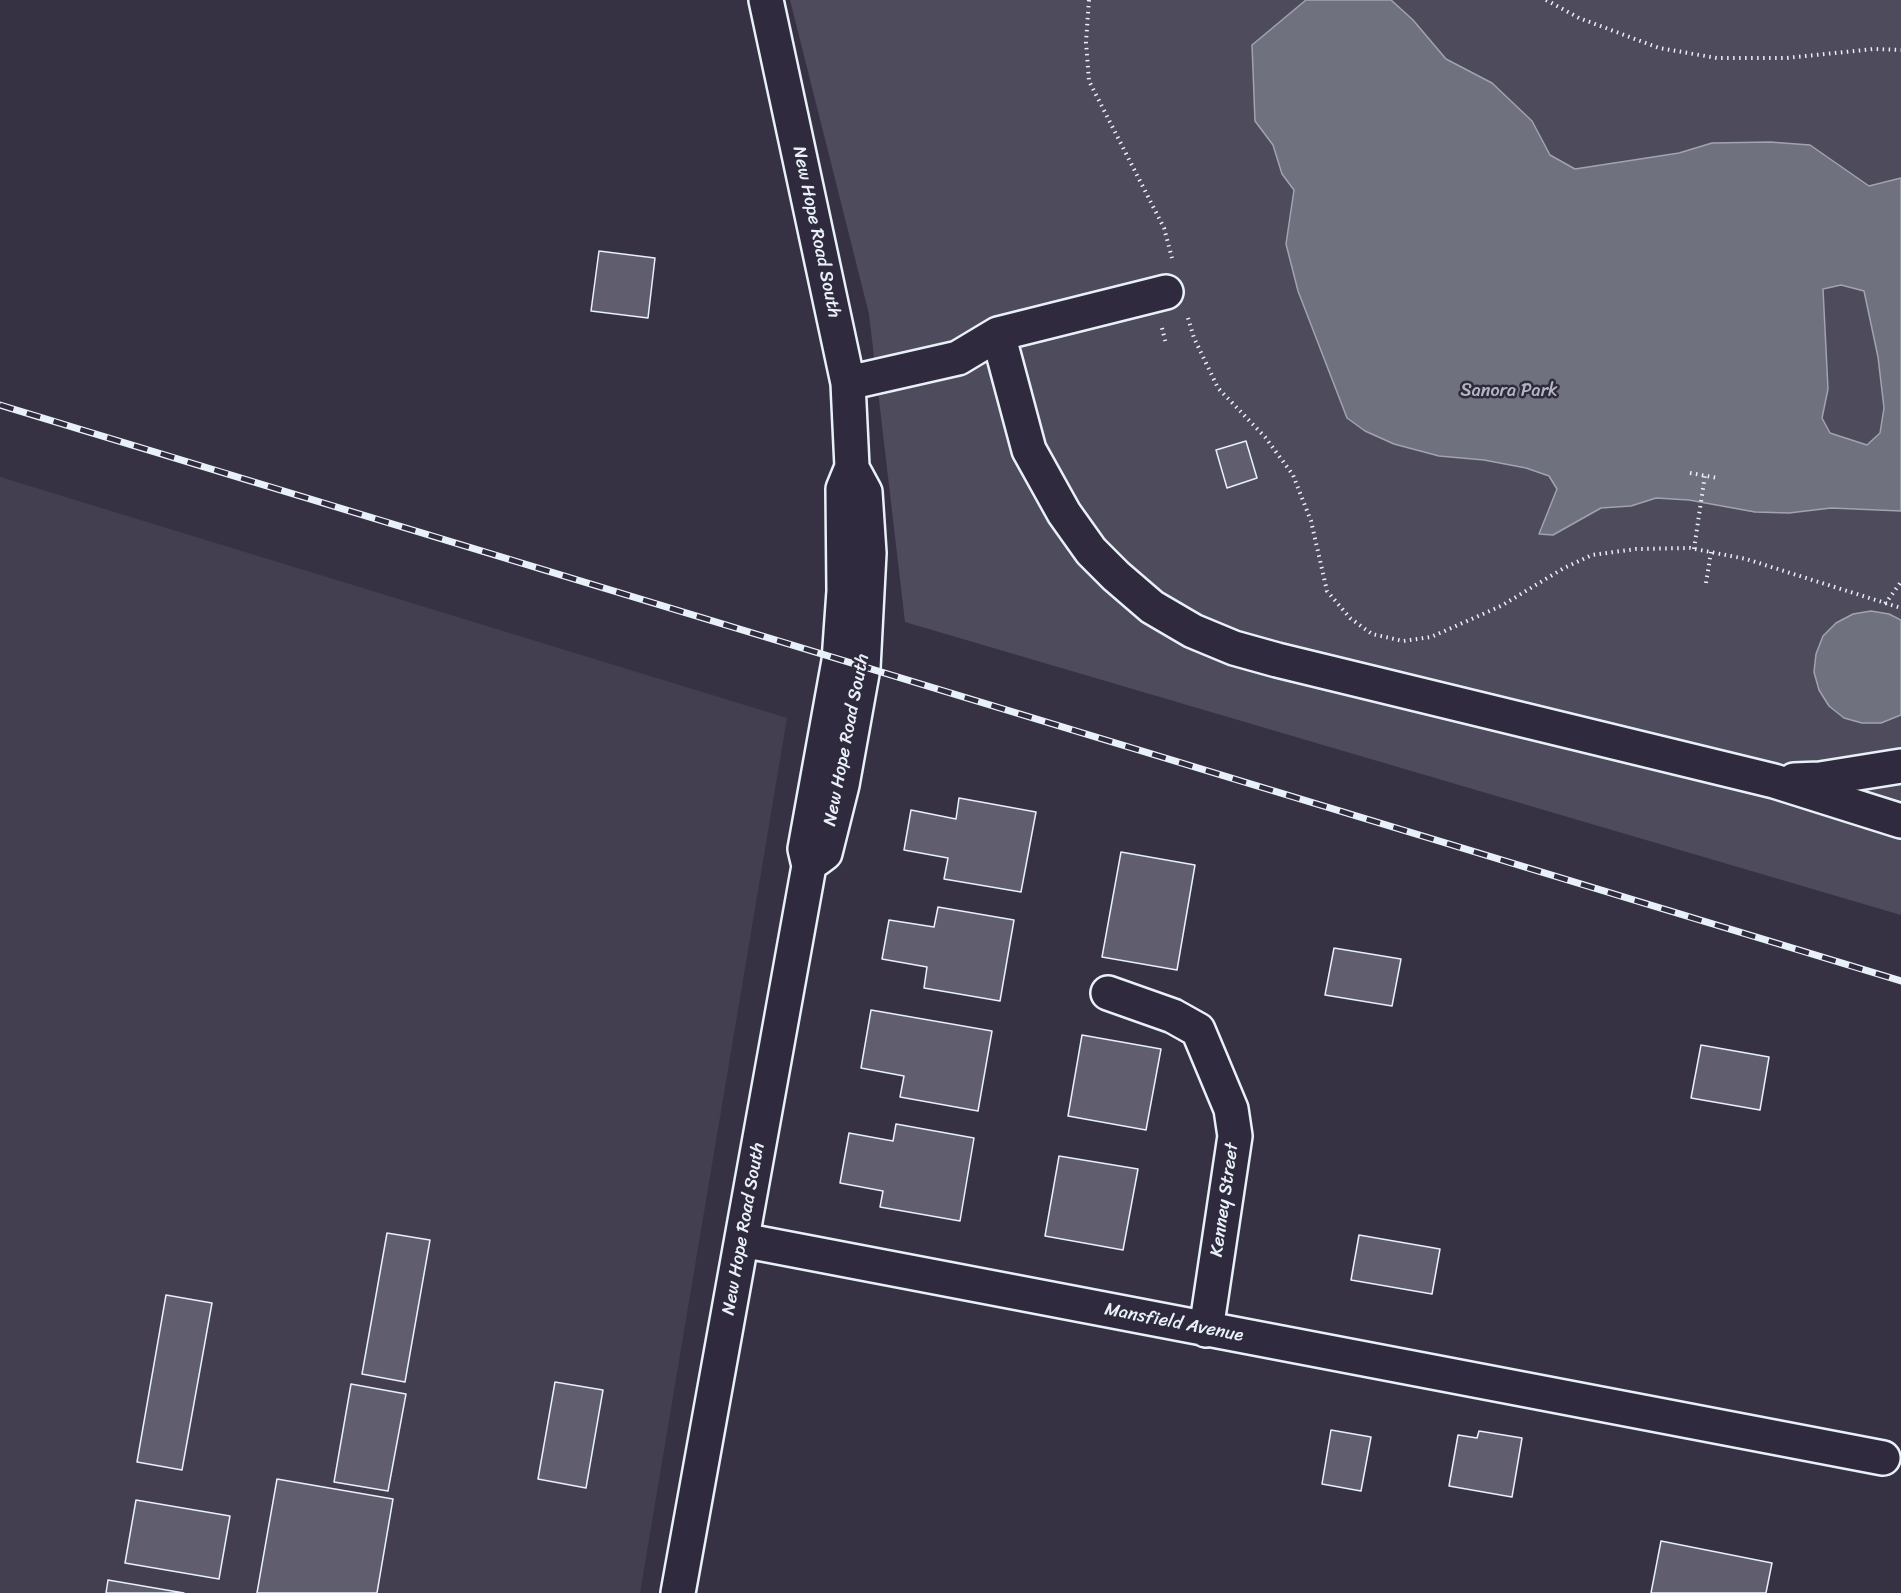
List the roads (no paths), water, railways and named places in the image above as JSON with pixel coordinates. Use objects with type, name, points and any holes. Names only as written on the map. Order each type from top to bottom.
[{"type":"street","name":"New Hope Road South","points":[[678,1593],[809,866],[805,849],[839,661],[844,591],[843,489],[852,466],[848,383],[766,0]]},
{"type":"street","points":[[848,383],[958,358],[998,334],[1176,289]]},
{"type":"street","points":[[998,334],[1029,450],[1064,513],[1091,551],[1116,576],[1152,607],[1193,631],[1234,648],[1277,660],[1774,782],[1901,820]]},
{"type":"street","points":[[1774,782],[1820,779],[1901,766]]},
{"type":"street","name":"Kenney Street","points":[[1108,993],[1173,1016],[1198,1030],[1232,1109],[1235,1136],[1206,1330]]},
{"type":"street","name":"Mansfield Avenue","points":[[742,1240],[1883,1458]]},
{"type":"water","points":[[1306,0],[1391,0],[1413,20],[1446,59],[1492,83],[1532,121],[1550,155],[1575,169],[1679,153],[1712,143],[1770,142],[1810,145],[1869,186],[1901,178],[1901,511],[1831,508],[1789,513],[1755,512],[1689,500],[1656,498],[1631,506],[1601,508],[1553,535],[1539,534],[1557,489],[1549,476],[1526,468],[1484,460],[1439,456],[1394,444],[1365,431],[1347,418],[1298,291],[1286,244],[1294,190],[1282,174],[1273,145],[1255,121],[1252,45]],"holes":[[[1841,285],[1864,291],[1878,357],[1884,408],[1880,433],[1867,445],[1830,433],[1822,418],[1828,389],[1823,289]]]},
{"type":"water","points":[[1871,611],[1889,614],[1901,620],[1901,715],[1881,723],[1862,723],[1844,718],[1829,706],[1819,690],[1814,672],[1816,654],[1823,636],[1836,623],[1853,614]]},
{"type":"railway","points":[[0,405],[1901,981]]},
{"type":"park label","name":"Sanora Park","points":[[1509,391]]}]
